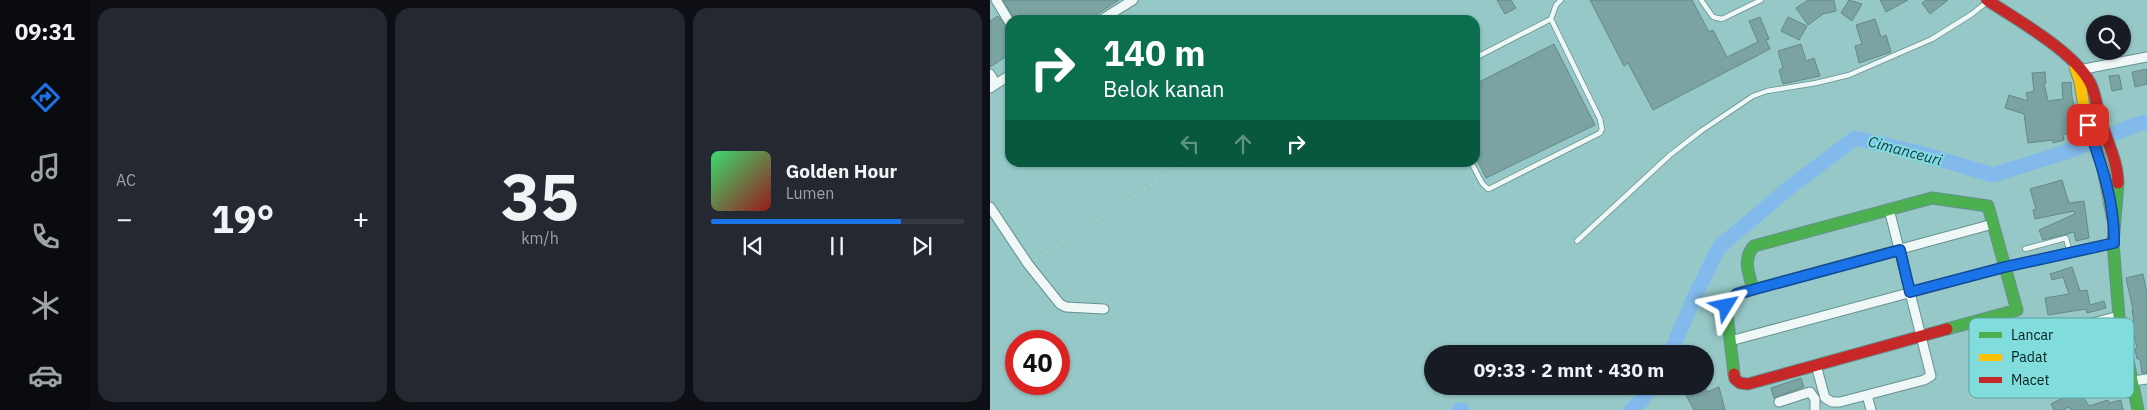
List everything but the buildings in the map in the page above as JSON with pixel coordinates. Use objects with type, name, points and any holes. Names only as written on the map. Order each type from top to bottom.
[{"type":"street","points":[[996,0],[1005,15]]},
{"type":"street","points":[[1109,15],[1133,0]]},
{"type":"street","points":[[1988,0],[2050,42],[2077,67],[2092,87],[2097,111],[2115,163],[2118,192],[2114,223],[2114,243],[2119,316],[2111,318]]},
{"type":"street","points":[[2077,67],[2147,57]]},
{"type":"street","points":[[2077,67],[2085,114],[2103,168],[2114,223]]},
{"type":"street","points":[[990,74],[993,86],[1005,78]]},
{"type":"street","points":[[1753,289],[1746,257],[1748,251],[1754,246],[1932,198],[1988,206],[2017,310],[1988,318]]},
{"type":"street","points":[[990,207],[1028,264],[1060,304],[1066,307],[1104,309]]},
{"type":"street","points":[[1816,365],[1825,398],[1832,402],[1867,395],[1924,380],[1931,376],[1889,209]]},
{"type":"street","points":[[1969,323],[1748,384],[1740,383],[1734,379],[1726,306],[1737,294],[1753,289],[1993,224]]},
{"type":"street","points":[[1730,341],[2005,267],[2114,243]]},
{"type":"street","points":[[2134,381],[2147,379]]},
{"type":"street","points":[[2134,387],[2138,410]]},
{"type":"street","points":[[1778,402],[1810,392],[1815,399],[1815,410]]},
{"type":"street","points":[[1867,395],[1871,410]]},
{"type":"lane","points":[[1480,55],[1551,19],[1556,5],[1561,0]]},
{"type":"lane","points":[[1701,0],[1713,17],[1722,19],[1762,0]]},
{"type":"lane","points":[[1577,241],[1670,155],[1701,131],[1754,96],[1767,91],[1816,83],[1849,75],[1932,39],[1972,14],[1988,0]]},
{"type":"lane","points":[[1474,167],[1482,183],[1488,189],[1492,188],[1600,132],[1602,129],[1600,119],[1551,19]]},
{"type":"lane","points":[[2025,249],[2066,238],[2070,253]]},
{"type":"path","points":[[1028,264],[1180,167]]},
{"type":"waterway","name":"Cimanceuri","points":[[1674,345],[1719,247],[1789,188],[1855,138],[1920,153],[1993,175],[2063,153],[2147,122]]},
{"type":"waterway","name":"Cimanceuri","points":[[1631,410],[1645,395]]},
{"type":"traffic: fast","points":[[2118,183],[2113,243],[2119,318]]},
{"type":"traffic: fast","points":[[1932,198],[1988,206],[2017,310],[1988,318]]},
{"type":"traffic: fast","points":[[1734,374],[1726,305],[1737,294],[1753,289],[1747,261],[1750,251],[1754,246],[1932,198]]},
{"type":"traffic: fast","points":[[1947,329],[1969,323]]},
{"type":"traffic: fast","points":[[2134,390],[2138,410]]},
{"type":"traffic: slow","points":[[2075,67],[2080,82],[2085,114],[2103,168],[2112,216]]},
{"type":"traffic: jam","points":[[1987,0],[2061,50],[2085,75],[2094,92],[2101,122],[2115,162],[2118,183]]},
{"type":"traffic: jam","points":[[1734,374],[1735,379],[1740,383],[1748,384],[1947,329]]},
{"type":"route","points":[[1726,306],[1737,294],[1900,250],[1910,292],[2005,267],[2114,243],[2114,223],[2103,168],[2088,125]]}]
